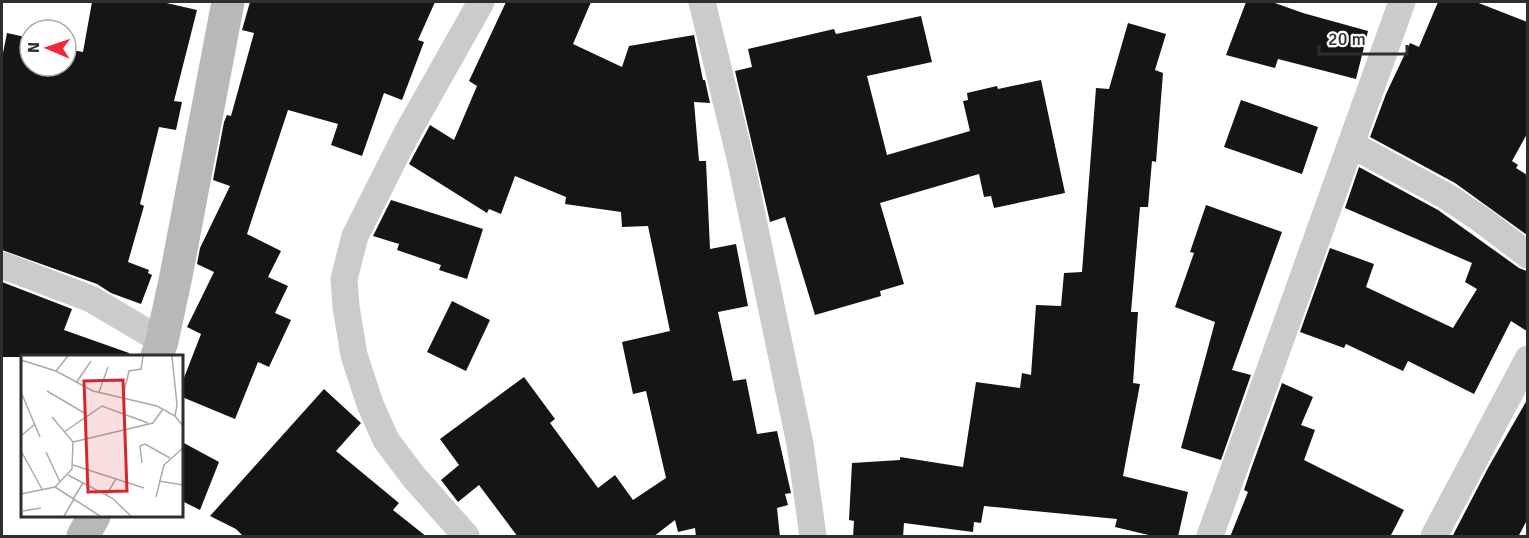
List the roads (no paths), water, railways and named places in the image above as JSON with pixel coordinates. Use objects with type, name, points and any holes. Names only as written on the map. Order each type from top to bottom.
[{"type":"street","points":[[2,266],[91,299],[159,349],[179,265],[228,2]]},
{"type":"street","points":[[460,534],[386,440],[370,404],[354,355],[344,279],[355,236],[406,135],[481,2]]},
{"type":"street","points":[[702,2],[741,162],[800,444],[813,537]]},
{"type":"street","points":[[1210,537],[1402,2]]},
{"type":"street","points":[[1352,145],[1446,196],[1527,255]]},
{"type":"street","points":[[1434,537],[1527,359]]},
{"type":"street","points":[[83,537],[93,517]]}]
